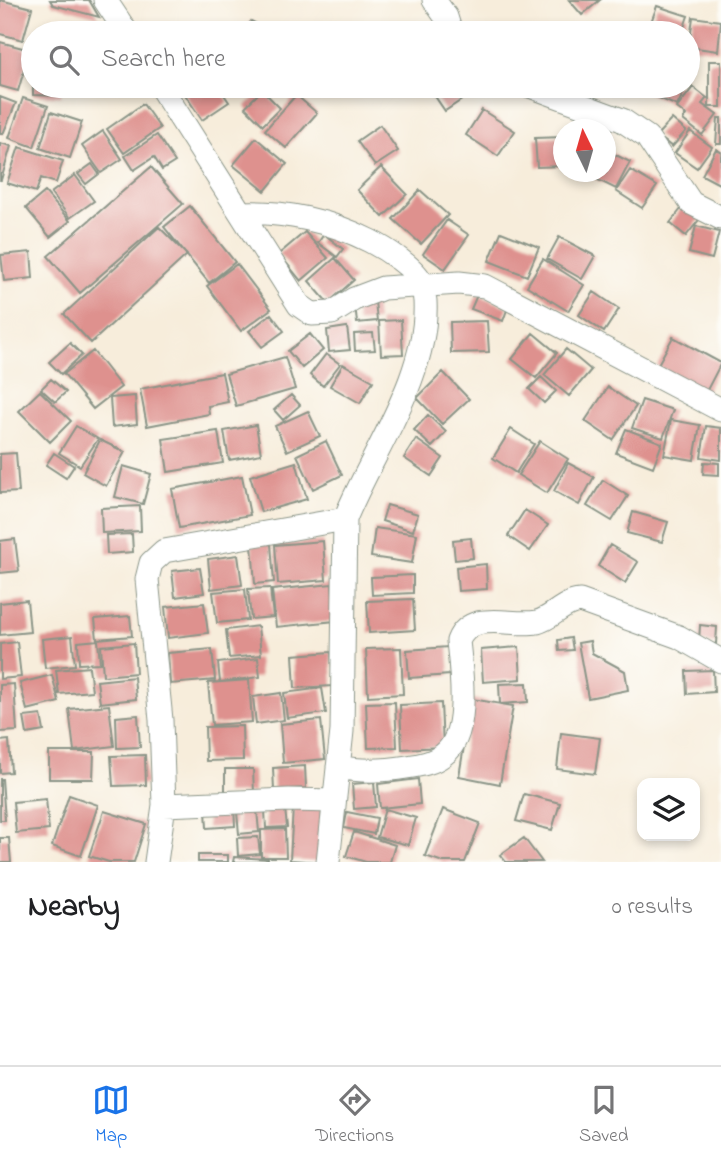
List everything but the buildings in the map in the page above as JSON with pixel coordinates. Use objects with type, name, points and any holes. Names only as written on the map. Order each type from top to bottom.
[{"type":"street","points":[[105,0],[119,21]]},
{"type":"street","points":[[437,1],[447,21]]},
{"type":"street","points":[[168,98],[299,305],[312,314],[332,313],[354,299],[383,288],[459,283],[485,286],[721,410]]},
{"type":"street","points":[[562,98],[622,120],[647,137],[691,203],[721,218]]},
{"type":"street","points":[[241,213],[272,212],[355,233],[395,254],[424,285],[425,312],[420,344],[408,387],[345,519],[342,731],[328,862]]},
{"type":"street","points":[[156,862],[164,805],[161,720],[147,579],[151,563],[164,551],[345,519]]},
{"type":"street","points":[[338,767],[356,771],[382,771],[429,762],[449,750],[457,738],[461,713],[458,641],[462,631],[471,625],[501,621],[538,622],[570,602],[580,601],[679,637],[721,661]]},
{"type":"street","points":[[164,805],[334,801]]}]
